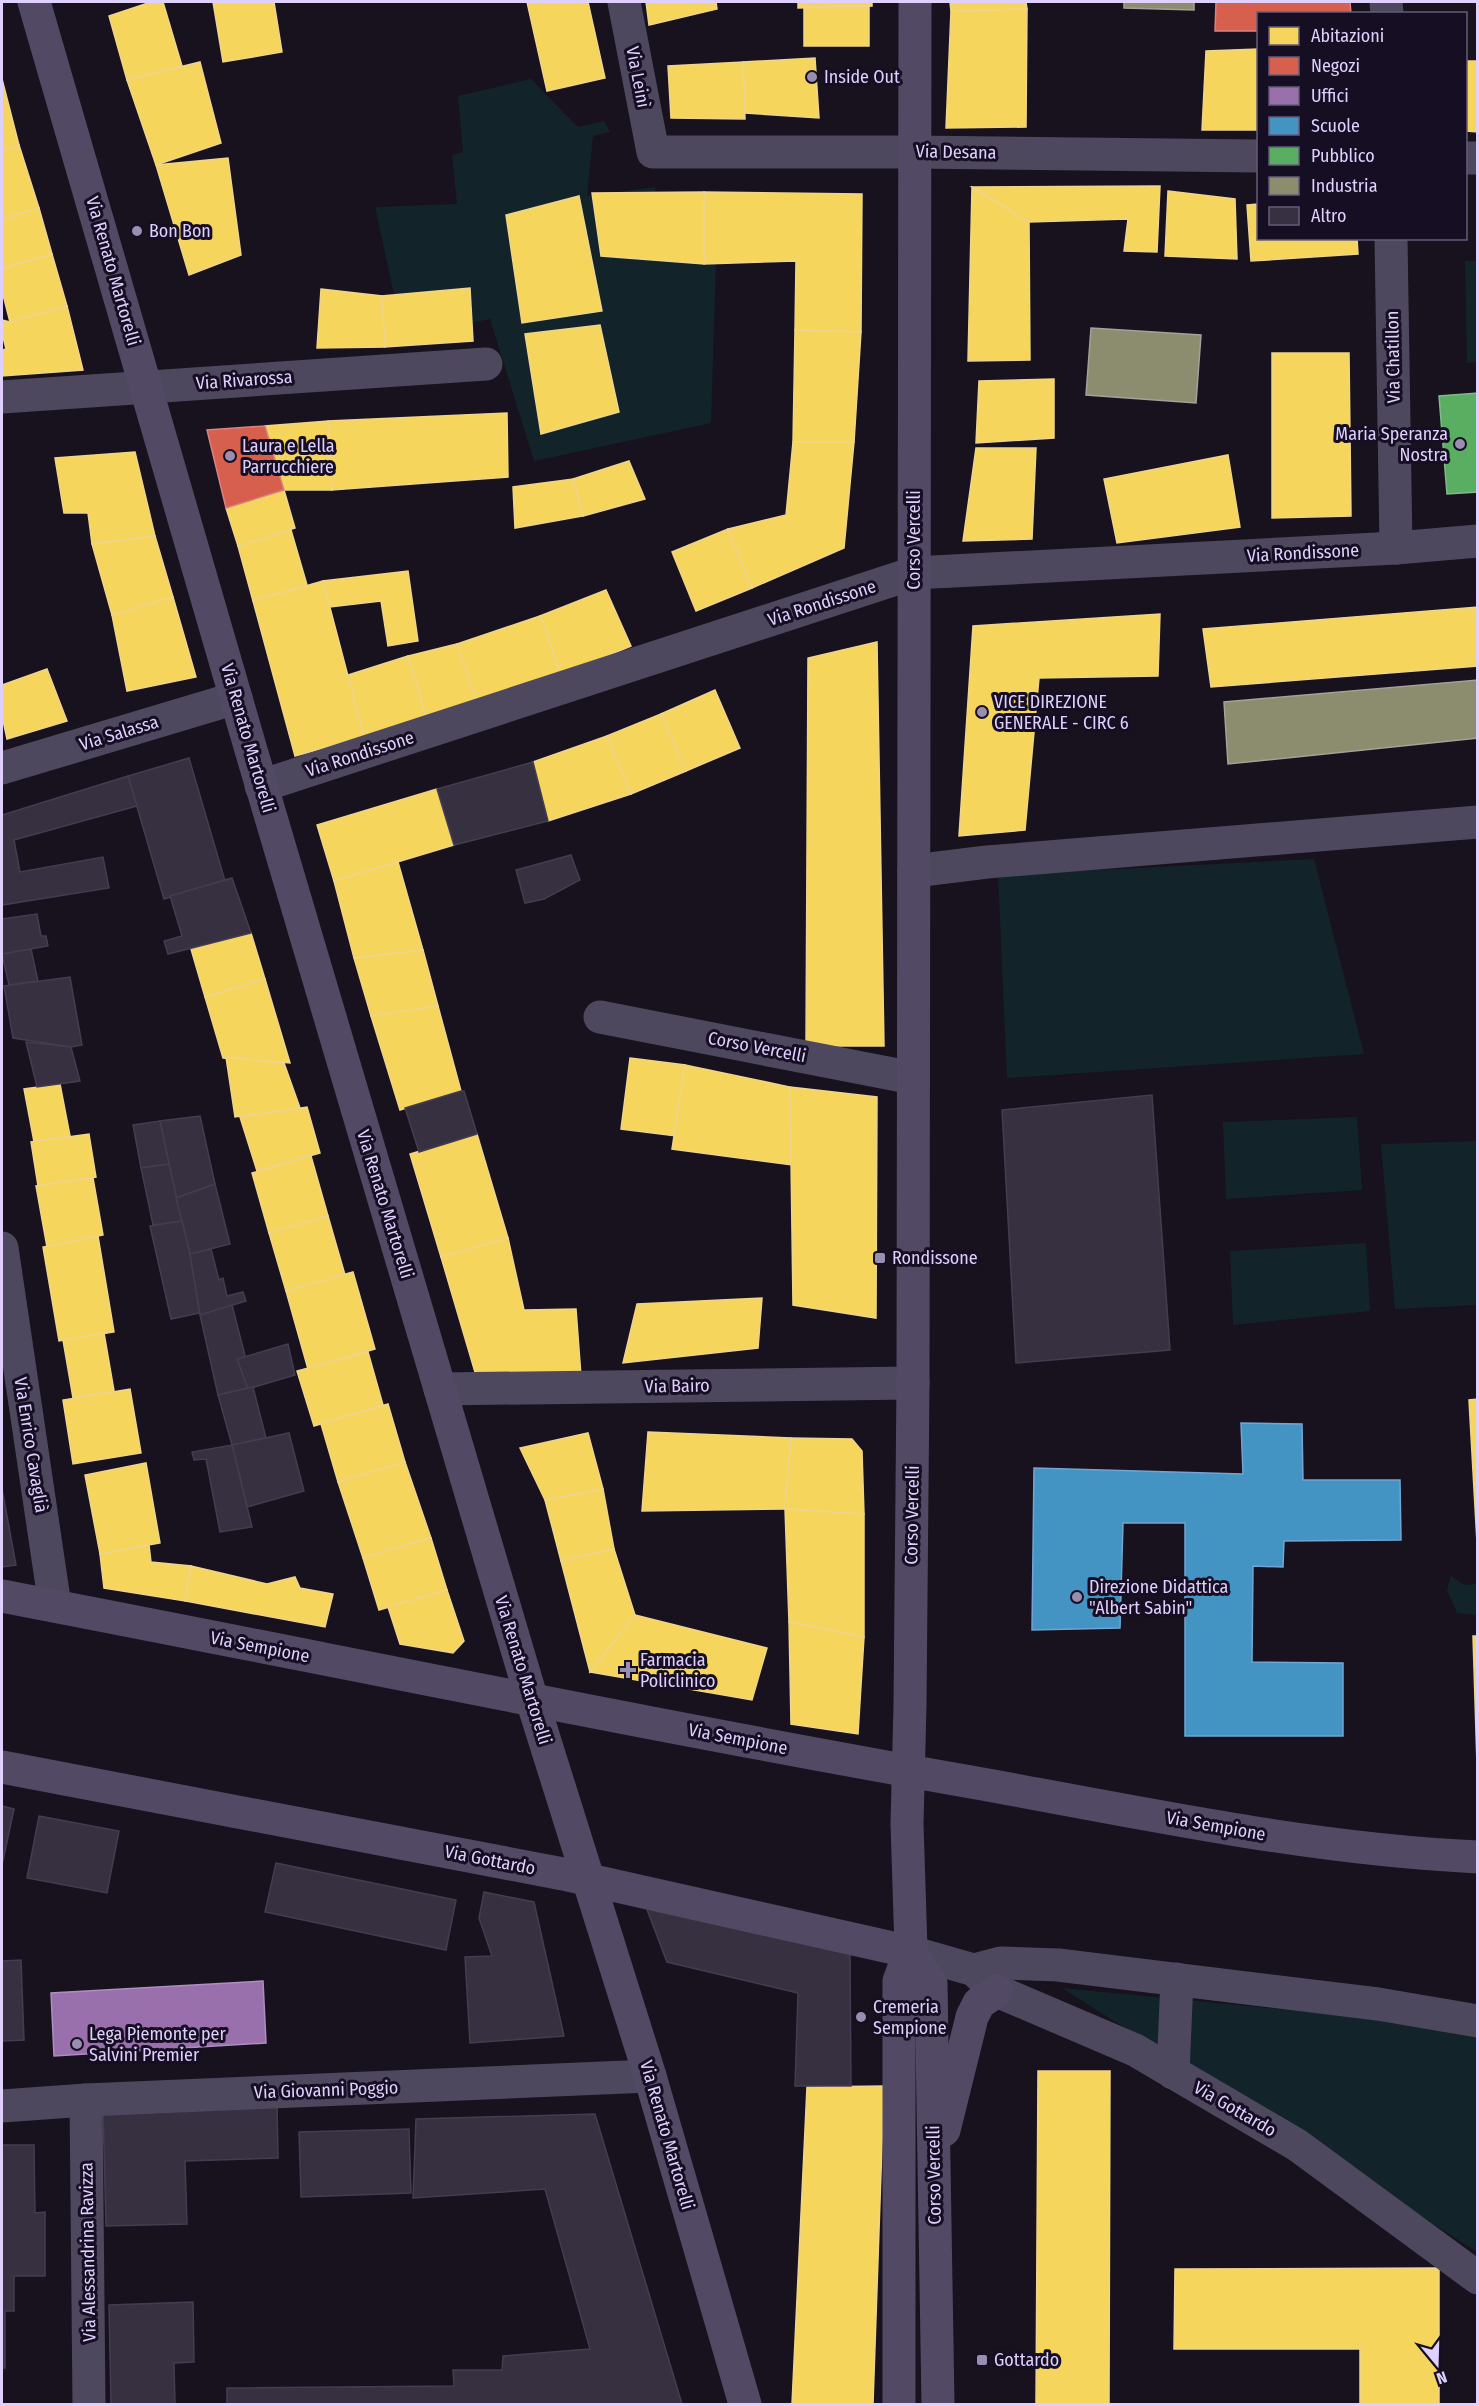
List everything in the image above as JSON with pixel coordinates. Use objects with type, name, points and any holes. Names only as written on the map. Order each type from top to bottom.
[{"type":"street","name":"Via Renato Martorelli","points":[[34,2],[261,786],[532,1700],[650,2076],[745,2404]]},
{"type":"street","name":"Via Leinì","points":[[624,2],[653,152]]},
{"type":"street","name":"Corso Vercelli","points":[[899,2404],[899,1981],[911,1952],[907,1771],[910,1705],[913,1383],[915,2]]},
{"type":"street","name":"Via Desana","points":[[653,152],[1257,156]]},
{"type":"street","name":"Via Chatillon","points":[[1390,240],[1396,548]]},
{"type":"street","name":"Via Rivarossa","points":[[2,397],[486,364]]},
{"type":"street","name":"Via Rondissone","points":[[261,786],[914,573],[1396,548],[1478,541]]},
{"type":"street","name":"Via Salassa","points":[[2,768],[236,698]]},
{"type":"street","points":[[914,871],[987,862],[1478,822]]},
{"type":"street","name":"Corso Vercelli","points":[[600,1017],[913,1078]]},
{"type":"street","name":"Via Enrico Cavaglià","points":[[2,1248],[55,1606]]},
{"type":"street","name":"Via Bairo","points":[[440,1389],[913,1383]]},
{"type":"street","name":"Via Sempione","points":[[2,1596],[907,1771],[1292,1839],[1402,1852],[1478,1857]]},
{"type":"street","name":"Via Gottardo","points":[[2,1767],[588,1880],[911,1952],[986,1980],[1135,2050],[1297,2145],[1478,2278]]},
{"type":"street","name":"Corso Vercelli","points":[[911,1952],[932,1983],[938,2404]]},
{"type":"street","name":"Via Gottardo","points":[[986,1980],[1001,1963],[1058,1965],[1378,2004],[1478,2021]]},
{"type":"street","points":[[1173,2073],[1177,1979]]},
{"type":"street","points":[[934,2151],[947,2123],[972,2017],[986,1980]]},
{"type":"street","name":"Via Giovanni Poggio","points":[[2,2106],[86,2100],[650,2076]]},
{"type":"street","name":"Via Alessandrina Ravizza","points":[[86,2100],[89,2404]]},
{"type":"shaded area","points":[[531,79],[578,127],[604,121],[610,132],[593,136],[587,196],[655,187],[662,251],[716,259],[711,423],[534,461],[490,319],[403,336],[375,207],[457,204],[452,155],[463,152],[458,96]]},
{"type":"shaded area","points":[[1465,261],[1477,261],[1477,362],[1467,363]]},
{"type":"shaded area","points":[[1314,859],[1364,1054],[1007,1078],[998,875]]},
{"type":"shaded area","points":[[1357,1117],[1362,1190],[1226,1199],[1223,1122]]},
{"type":"shaded area","points":[[1477,1141],[1477,1305],[1395,1309],[1381,1144]]},
{"type":"shaded area","points":[[1366,1243],[1370,1311],[1233,1325],[1230,1251]]},
{"type":"shaded area","points":[[1451,1576],[1464,1585],[1477,1584],[1477,1615],[1457,1613],[1447,1590]]},
{"type":"shaded area","points":[[1062,1988],[1374,2018],[1477,2037],[1477,2252]]},
{"type":"building: Abitazioni","points":[[151,2],[163,2],[182,66],[127,80],[109,16]]},
{"type":"building: Abitazioni","points":[[213,2],[274,2],[282,52],[223,62]]},
{"type":"building: Abitazioni","points":[[527,2],[588,2],[605,78],[547,91]]},
{"type":"building: Abitazioni","points":[[646,2],[716,2],[717,9],[649,25]]},
{"type":"building: Abitazioni","points":[[798,2],[872,2],[872,6],[798,8]]},
{"type":"building: Abitazioni","points":[[950,2],[1026,2],[1027,9],[951,11]]},
{"type":"building: Abitazioni","points":[[869,6],[869,46],[804,46],[804,7]]},
{"type":"building: Abitazioni","points":[[1027,9],[1026,127],[946,128],[951,11]]},
{"type":"building: Abitazioni","points":[[1257,49],[1257,130],[1202,130],[1206,51]]},
{"type":"building: Abitazioni","points":[[815,58],[819,118],[745,113],[743,62]]},
{"type":"building: Abitazioni","points":[[1467,61],[1478,61],[1478,132],[1467,131]]},
{"type":"building: Abitazioni","points":[[200,62],[221,143],[156,165],[127,80]]},
{"type":"building: Abitazioni","points":[[743,62],[745,119],[671,118],[668,66]]},
{"type":"building: Abitazioni","points":[[2,79],[19,145],[2,151]]},
{"type":"building: Abitazioni","points":[[19,145],[39,208],[2,219],[2,151]]},
{"type":"building: Abitazioni","points":[[228,158],[241,255],[189,275],[156,165]]},
{"type":"building: Abitazioni","points":[[1160,186],[1157,252],[1124,251],[1128,219],[1029,222],[972,187]]},
{"type":"building: Abitazioni","points":[[972,187],[1029,222],[1030,360],[968,361]]},
{"type":"building: Abitazioni","points":[[1168,191],[1235,199],[1237,259],[1165,256]]},
{"type":"building: Abitazioni","points":[[704,192],[862,194],[861,332],[795,330],[796,261],[704,264]]},
{"type":"building: Abitazioni","points":[[704,192],[704,264],[601,256],[592,193]]},
{"type":"building: Abitazioni","points":[[579,196],[602,311],[522,323],[506,215]]},
{"type":"building: Abitazioni","points":[[1257,204],[1257,240],[1357,240],[1358,254],[1251,261],[1247,205]]},
{"type":"building: Abitazioni","points":[[39,208],[52,254],[2,269],[2,219]]},
{"type":"building: Abitazioni","points":[[52,254],[67,306],[10,322],[2,291],[2,269]]},
{"type":"building: Abitazioni","points":[[470,288],[473,341],[385,347],[382,296]]},
{"type":"building: Abitazioni","points":[[321,289],[382,296],[385,347],[317,348]]},
{"type":"building: Abitazioni","points":[[67,306],[83,370],[2,376],[2,350],[6,349],[2,320],[10,322]]},
{"type":"building: Abitazioni","points":[[600,325],[619,412],[541,434],[525,334]]},
{"type":"building: Abitazioni","points":[[795,330],[861,332],[854,442],[793,442]]},
{"type":"building: Abitazioni","points":[[1272,353],[1349,353],[1351,516],[1272,518]]},
{"type":"building: Abitazioni","points":[[1054,379],[1054,438],[976,443],[979,381]]},
{"type":"building: Abitazioni","points":[[507,413],[508,477],[332,490],[328,421]]},
{"type":"building: Abitazioni","points":[[328,421],[332,490],[284,490],[265,426]]},
{"type":"building: Abitazioni","points":[[793,442],[854,442],[844,548],[752,588],[728,529],[786,515]]},
{"type":"building: Abitazioni","points":[[976,448],[1036,448],[1032,539],[963,541]]},
{"type":"building: Abitazioni","points":[[135,452],[155,536],[92,544],[88,513],[64,513],[55,458]]},
{"type":"building: Abitazioni","points":[[1228,455],[1240,527],[1117,543],[1104,479]]},
{"type":"building: Abitazioni","points":[[629,461],[645,499],[583,516],[573,479]]},
{"type":"building: Abitazioni","points":[[573,479],[583,516],[515,528],[513,487]]},
{"type":"building: Abitazioni","points":[[284,490],[295,528],[238,546],[226,508]]},
{"type":"building: Abitazioni","points":[[728,529],[752,588],[696,611],[672,552]]},
{"type":"building: Abitazioni","points":[[291,530],[307,585],[253,601],[238,546]]},
{"type":"building: Abitazioni","points":[[155,536],[173,597],[112,615],[92,544]]},
{"type":"building: Abitazioni","points":[[408,571],[418,641],[388,646],[381,601],[330,607],[323,581]]},
{"type":"building: Abitazioni","points":[[323,581],[364,737],[295,756],[253,601]]},
{"type":"building: Abitazioni","points":[[606,590],[631,646],[561,675],[540,616]]},
{"type":"building: Abitazioni","points":[[173,597],[196,677],[127,691],[112,615]]},
{"type":"building: Abitazioni","points":[[1478,607],[1478,666],[1211,687],[1203,629]]},
{"type":"building: Abitazioni","points":[[1160,614],[1158,676],[1039,678],[1025,830],[959,836],[973,626]]},
{"type":"building: Abitazioni","points":[[540,616],[561,675],[477,704],[457,644]]},
{"type":"building: Abitazioni","points":[[877,642],[884,1046],[806,1046],[808,658]]},
{"type":"building: Abitazioni","points":[[457,644],[477,704],[426,717],[408,656]]},
{"type":"building: Abitazioni","points":[[408,656],[426,717],[364,737],[348,675]]},
{"type":"building: Abitazioni","points":[[47,669],[67,721],[7,739],[2,716],[2,685]]},
{"type":"building: Abitazioni","points":[[715,690],[740,748],[686,771],[661,714]]},
{"type":"building: Abitazioni","points":[[661,714],[686,771],[631,794],[607,736]]},
{"type":"building: Abitazioni","points":[[607,736],[631,794],[548,821],[533,762]]},
{"type":"building: Abitazioni","points":[[437,789],[454,845],[334,881],[317,825]]},
{"type":"building: Abitazioni","points":[[398,862],[423,950],[354,958],[334,881]]},
{"type":"building: Abitazioni","points":[[251,933],[265,979],[205,997],[191,949]]},
{"type":"building: Abitazioni","points":[[423,950],[438,1006],[371,1016],[354,958]]},
{"type":"building: Abitazioni","points":[[265,979],[290,1063],[223,1058],[205,997]]},
{"type":"building: Abitazioni","points":[[438,1006],[461,1091],[400,1110],[371,1016]]},
{"type":"building: Abitazioni","points":[[226,1057],[284,1063],[300,1108],[235,1117]]},
{"type":"building: Abitazioni","points":[[630,1058],[685,1065],[676,1136],[621,1129]]},
{"type":"building: Abitazioni","points":[[685,1065],[790,1087],[792,1165],[672,1149]]},
{"type":"building: Abitazioni","points":[[60,1084],[70,1136],[34,1142],[24,1089]]},
{"type":"building: Abitazioni","points":[[790,1087],[877,1097],[876,1318],[793,1305]]},
{"type":"building: Abitazioni","points":[[307,1107],[320,1153],[257,1171],[240,1117]]},
{"type":"building: Abitazioni","points":[[89,1134],[96,1177],[38,1186],[31,1142]]},
{"type":"building: Abitazioni","points":[[477,1134],[508,1238],[441,1257],[410,1154]]},
{"type":"building: Abitazioni","points":[[311,1156],[328,1216],[269,1233],[252,1173]]},
{"type":"building: Abitazioni","points":[[93,1178],[103,1235],[47,1247],[36,1186]]},
{"type":"building: Abitazioni","points":[[328,1216],[345,1275],[286,1291],[269,1233]]},
{"type":"building: Abitazioni","points":[[98,1236],[114,1332],[59,1341],[43,1247]]},
{"type":"building: Abitazioni","points":[[508,1238],[524,1310],[576,1309],[581,1376],[477,1379],[441,1257]]},
{"type":"building: Abitazioni","points":[[353,1272],[375,1349],[308,1369],[286,1291]]},
{"type":"building: Abitazioni","points":[[762,1298],[758,1348],[623,1363],[637,1304]]},
{"type":"building: Abitazioni","points":[[104,1333],[114,1391],[73,1398],[63,1340]]},
{"type":"building: Abitazioni","points":[[368,1352],[383,1405],[314,1426],[297,1371]]},
{"type":"building: Abitazioni","points":[[130,1389],[141,1453],[73,1464],[63,1400]]},
{"type":"building: Abitazioni","points":[[1478,1399],[1478,1561],[1469,1400]]},
{"type":"building: Abitazioni","points":[[388,1404],[405,1462],[338,1482],[321,1424]]},
{"type":"building: Abitazioni","points":[[648,1432],[791,1438],[785,1509],[642,1511]]},
{"type":"building: Abitazioni","points":[[588,1433],[603,1489],[545,1500],[520,1448]]},
{"type":"building: Abitazioni","points":[[791,1438],[852,1439],[862,1451],[864,1514],[785,1509]]},
{"type":"building: Abitazioni","points":[[405,1462],[431,1538],[363,1558],[338,1482]]},
{"type":"building: Abitazioni","points":[[146,1463],[160,1543],[100,1554],[85,1475]]},
{"type":"building: Abitazioni","points":[[603,1489],[614,1549],[561,1561],[545,1500]]},
{"type":"building: Abitazioni","points":[[785,1509],[864,1514],[864,1637],[789,1622]]},
{"type":"building: Abitazioni","points":[[431,1538],[447,1590],[379,1610],[363,1558]]},
{"type":"building: Abitazioni","points":[[149,1545],[151,1562],[191,1566],[185,1601],[104,1588],[100,1554]]},
{"type":"building: Abitazioni","points":[[614,1549],[635,1615],[590,1672],[561,1561]]},
{"type":"building: Abitazioni","points":[[191,1566],[267,1584],[295,1577],[300,1588],[333,1594],[325,1627],[185,1601]]},
{"type":"building: Abitazioni","points":[[447,1590],[464,1641],[453,1653],[400,1644],[388,1607]]},
{"type":"building: Abitazioni","points":[[635,1615],[767,1648],[752,1700],[590,1672]]},
{"type":"building: Abitazioni","points":[[789,1622],[864,1637],[858,1734],[791,1724]]},
{"type":"building: Abitazioni","points":[[1473,1636],[1478,1636],[1478,1798]]},
{"type":"building: Abitazioni","points":[[1038,2071],[1110,2071],[1109,2404],[1036,2404]]},
{"type":"building: Abitazioni","points":[[884,2086],[873,2404],[792,2404],[807,2087]]},
{"type":"building: Abitazioni","points":[[1439,2268],[1439,2404],[1360,2404],[1360,2349],[1174,2349],[1175,2269]]},
{"type":"building: Negozi","points":[[1216,2],[1350,2],[1351,12],[1257,12],[1257,31],[1215,31]]},
{"type":"building: Negozi","points":[[265,426],[284,490],[226,508],[207,430]]},
{"type":"building: Uffici","points":[[263,1981],[266,2043],[54,2056],[51,1993]]},
{"type":"building: Scuole","name":"Direzione Didattica \"Albert Sabin\"","points":[[1241,1423],[1302,1424],[1303,1480],[1400,1480],[1401,1540],[1284,1541],[1283,1567],[1253,1566],[1252,1662],[1343,1663],[1343,1736],[1185,1736],[1185,1523],[1123,1523],[1120,1628],[1032,1630],[1034,1468],[1243,1474]]},
{"type":"building: Pubblico","name":"Maria Speranza Nostra","points":[[1478,393],[1478,492],[1447,494],[1439,396]]},
{"type":"building: Industria","points":[[1124,2],[1194,2],[1194,10],[1124,8]]},
{"type":"building: Industria","points":[[1091,328],[1201,335],[1196,403],[1086,395]]},
{"type":"building: Industria","points":[[1478,680],[1478,738],[1228,764],[1224,702]]},
{"type":"building: Altro","points":[[189,758],[225,881],[164,899],[128,776]]},
{"type":"building: Altro","points":[[533,762],[548,821],[454,845],[437,789]]},
{"type":"building: Altro","points":[[128,776],[137,806],[14,840],[20,872],[103,857],[109,888],[2,905],[2,815]]},
{"type":"building: Altro","points":[[571,855],[580,880],[544,899],[525,903],[516,870]]},
{"type":"building: Altro","points":[[232,878],[251,933],[168,954],[164,941],[182,936],[170,896]]},
{"type":"building: Altro","points":[[37,914],[41,936],[46,936],[48,946],[2,954],[2,919]]},
{"type":"building: Altro","points":[[31,949],[38,981],[9,985],[2,954]]},
{"type":"building: Altro","points":[[70,977],[82,1045],[71,1047],[13,1038],[4,986]]},
{"type":"building: Altro","points":[[26,1042],[71,1047],[80,1081],[37,1087]]},
{"type":"building: Altro","points":[[464,1091],[477,1134],[419,1152],[405,1108]]},
{"type":"building: Altro","points":[[1152,1095],[1170,1350],[1016,1363],[1002,1110]]},
{"type":"building: Altro","points":[[200,1116],[215,1184],[176,1198],[160,1121]]},
{"type":"building: Altro","points":[[160,1121],[169,1164],[141,1168],[133,1125]]},
{"type":"building: Altro","points":[[169,1164],[182,1221],[153,1225],[141,1168]]},
{"type":"building: Altro","points":[[215,1184],[230,1244],[190,1254],[176,1198]]},
{"type":"building: Altro","points":[[182,1221],[200,1313],[171,1319],[150,1226]]},
{"type":"building: Altro","points":[[211,1249],[219,1280],[223,1278],[227,1296],[243,1292],[246,1301],[200,1315],[190,1254]]},
{"type":"building: Altro","points":[[232,1305],[253,1387],[218,1395],[200,1315]]},
{"type":"building: Altro","points":[[288,1344],[295,1375],[248,1389],[237,1359]]},
{"type":"building: Altro","points":[[253,1387],[266,1438],[232,1445],[218,1395]]},
{"type":"building: Altro","points":[[289,1433],[304,1491],[247,1507],[232,1445]]},
{"type":"building: Altro","points":[[232,1445],[252,1527],[220,1532],[206,1459],[194,1460],[192,1452]]},
{"type":"building: Altro","points":[[2,1489],[16,1565],[2,1567]]},
{"type":"building: Altro","points":[[2,1806],[14,1809],[2,1865]]},
{"type":"building: Altro","points":[[39,1816],[119,1831],[107,1893],[27,1878]]},
{"type":"building: Altro","points":[[276,1863],[456,1900],[446,1950],[265,1912]]},
{"type":"building: Altro","points":[[484,1892],[534,1902],[564,2036],[470,2043],[465,1957],[492,1956],[479,1918]]},
{"type":"building: Altro","points":[[646,1907],[850,1952],[851,2086],[795,2086],[798,1993],[667,1962]]},
{"type":"building: Altro","points":[[21,1960],[24,2040],[2,2041],[2,1961]]},
{"type":"building: Altro","points":[[277,2104],[278,2158],[185,2161],[187,2224],[106,2226],[103,2110]]},
{"type":"building: Altro","points":[[595,2114],[682,2404],[227,2404],[227,2388],[454,2386],[453,2370],[502,2370],[503,2356],[590,2349],[545,2189],[413,2198],[416,2119]]},
{"type":"building: Altro","points":[[409,2129],[411,2193],[301,2197],[299,2132]]},
{"type":"building: Altro","points":[[2,2145],[34,2145],[35,2213],[45,2212],[45,2276],[14,2276],[14,2311],[5,2311],[5,2368],[2,2368]]},
{"type":"building: Altro","points":[[193,2302],[194,2362],[174,2363],[175,2404],[111,2404],[109,2305]]},
{"type":"place","name":"Inside Out","points":[[812,77]]},
{"type":"place","name":"Bon Bon","points":[[137,231]]},
{"type":"place","name":"Maria Speranza Nostra","points":[[1460,444]]},
{"type":"place","name":"Laura e Lella Parrucchiere","points":[[230,456]]},
{"type":"place","name":"VICE DIREZIONE GENERALE - CIRC 6","points":[[982,712]]},
{"type":"place","name":"Rondissone","points":[[880,1258]]},
{"type":"place","name":"Direzione Didattica \"Albert Sabin\"","points":[[1077,1597]]},
{"type":"place","name":"Farmacia Policlinico","points":[[628,1670]]},
{"type":"place","name":"Cremeria Sempione","points":[[861,2017]]},
{"type":"place","name":"Lega Piemonte per Salvini Premier","points":[[77,2044]]},
{"type":"place","name":"Gottardo","points":[[982,2360]]}]
